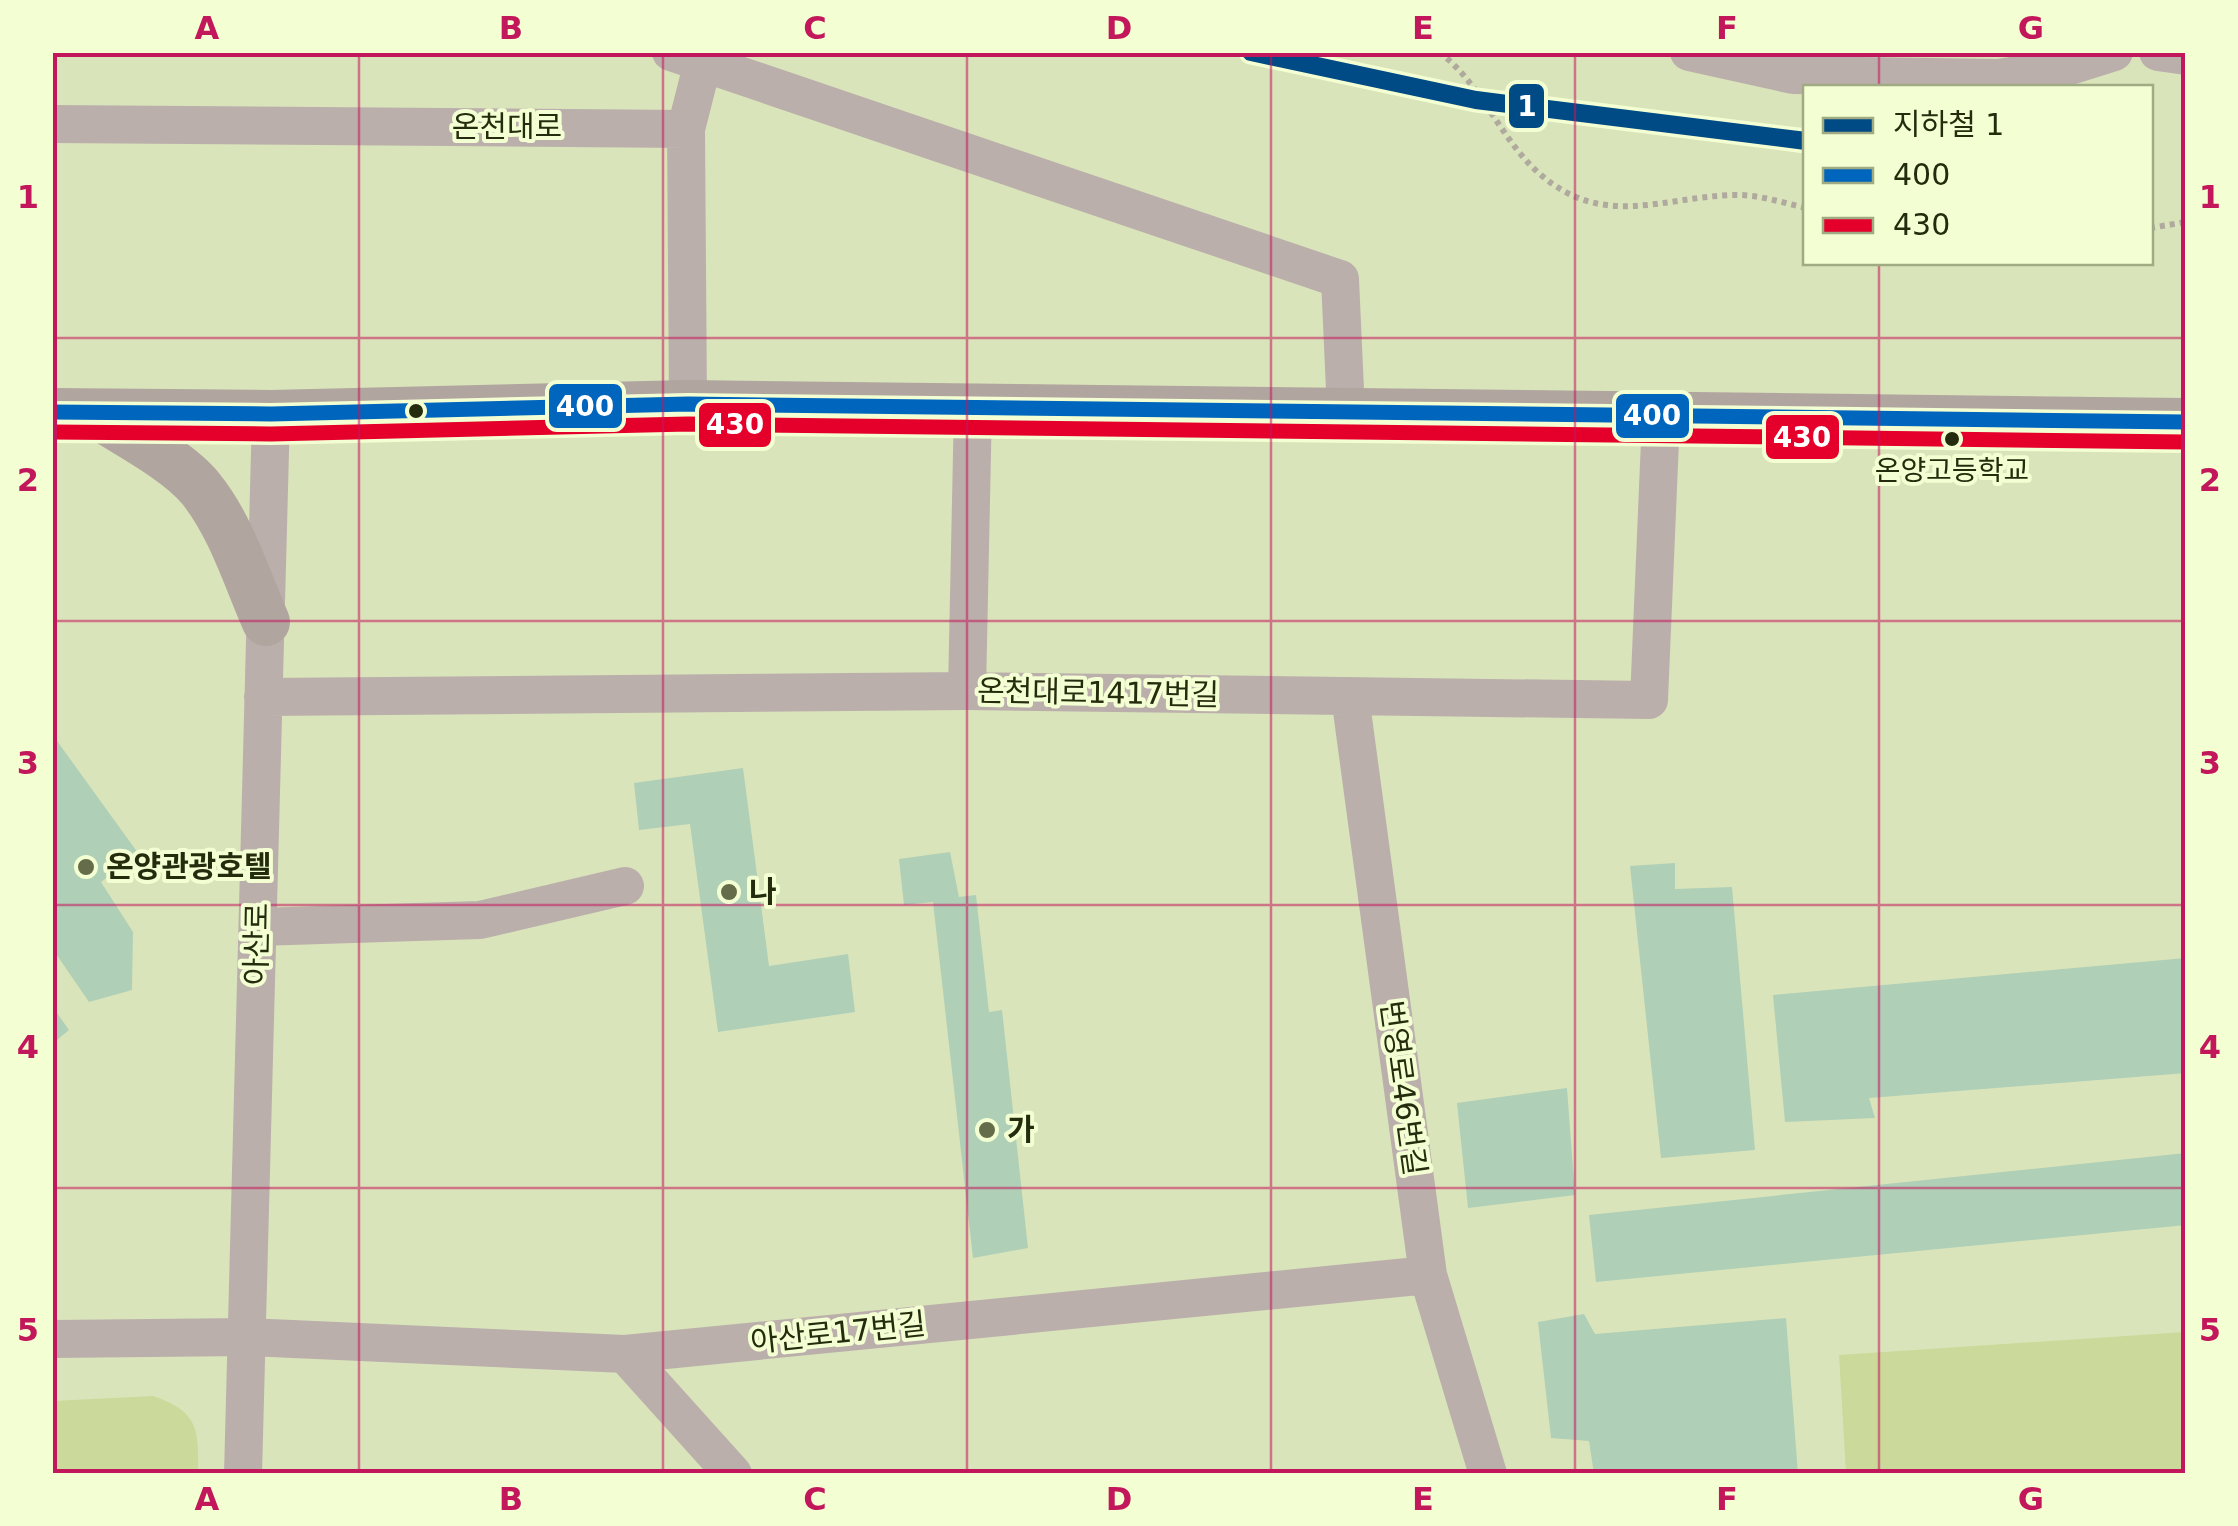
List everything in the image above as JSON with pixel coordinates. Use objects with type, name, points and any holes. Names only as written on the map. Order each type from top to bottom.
[{"type":"main road","points":[[73,412],[271,414],[688,404],[2186,422]]},
{"type":"main road","points":[[73,412],[160,456],[200,488],[225,529],[266,622]]},
{"type":"street","points":[[1689,52],[1792,75],[1998,78],[2062,68],[2114,52]]},
{"type":"street","points":[[2158,52],[2186,56]]},
{"type":"street","points":[[688,404],[687,57],[1340,279],[1346,412]]},
{"type":"street","name":"온천대로","points":[[52,124],[686,128]]},
{"type":"street","points":[[967,691],[973,406]]},
{"type":"street","name":"아산로","points":[[240,1466],[247,1338],[271,414]]},
{"type":"street","name":"온천대로1417번길","points":[[264,697],[967,691],[1649,700],[1661,418]]},
{"type":"street","name":"번영로46번길","points":[[1350,696],[1428,1275],[1488,1474]]},
{"type":"street","points":[[258,927],[480,920],[625,886]]},
{"type":"street","name":"아산로17번길","points":[[52,1339],[247,1338],[625,1354],[1428,1275]]},
{"type":"street","points":[[625,1354],[733,1474]]},
{"type":"path","points":[[1439,52],[1470,84],[1520,155],[1564,192],[1613,207],[1642,208],[1736,195],[1764,197],[1803,207]]},
{"type":"path","points":[[2153,228],[2186,222]]},
{"type":"green space","points":[[2185,1332],[2185,1473],[1846,1473],[1839,1355]]},
{"type":"green space","points":[[153,1396],[179,1408],[193,1424],[198,1473],[53,1473],[53,1401]]},
{"type":"building","name":"온양관광호텔","points":[[52,734],[138,853],[101,882],[133,932],[132,990],[89,1002],[52,948]]},
{"type":"building","name":"나","points":[[743,768],[769,966],[848,954],[855,1012],[718,1032],[690,824],[639,830],[634,783]]},
{"type":"building","name":"가","points":[[950,852],[959,897],[976,895],[989,1012],[1002,1010],[1028,1248],[973,1258],[933,902],[904,905],[899,859]]},
{"type":"building","points":[[1675,863],[1675,889],[1732,887],[1755,1150],[1661,1158],[1630,866]]},
{"type":"building","points":[[2186,958],[2186,1073],[1869,1098],[1875,1118],[1785,1122],[1773,995]]},
{"type":"building","points":[[52,1006],[69,1030],[52,1044]]},
{"type":"building","points":[[1567,1088],[1575,1195],[1468,1208],[1457,1103]]},
{"type":"building","points":[[2186,1153],[2186,1225],[1596,1282],[1589,1215]]},
{"type":"building","points":[[1584,1314],[1595,1334],[1786,1318],[1798,1474],[1594,1474],[1589,1441],[1551,1438],[1538,1322]]},
{"type":"metro line","name":"1","points":[[1251,52],[1476,100],[1803,141]]},
{"type":"transit line","name":"400","points":[[52,412],[271,414],[688,404],[2186,422]]},
{"type":"transit line","name":"430","points":[[52,432],[271,434],[688,424],[2186,442]]},
{"type":"place","name":"온양고등학교","points":[[1952,439]]},
{"type":"place","name":"온양관광호텔","points":[[86,867]]},
{"type":"place","name":"나","points":[[729,892]]},
{"type":"place","name":"가","points":[[987,1130]]}]
